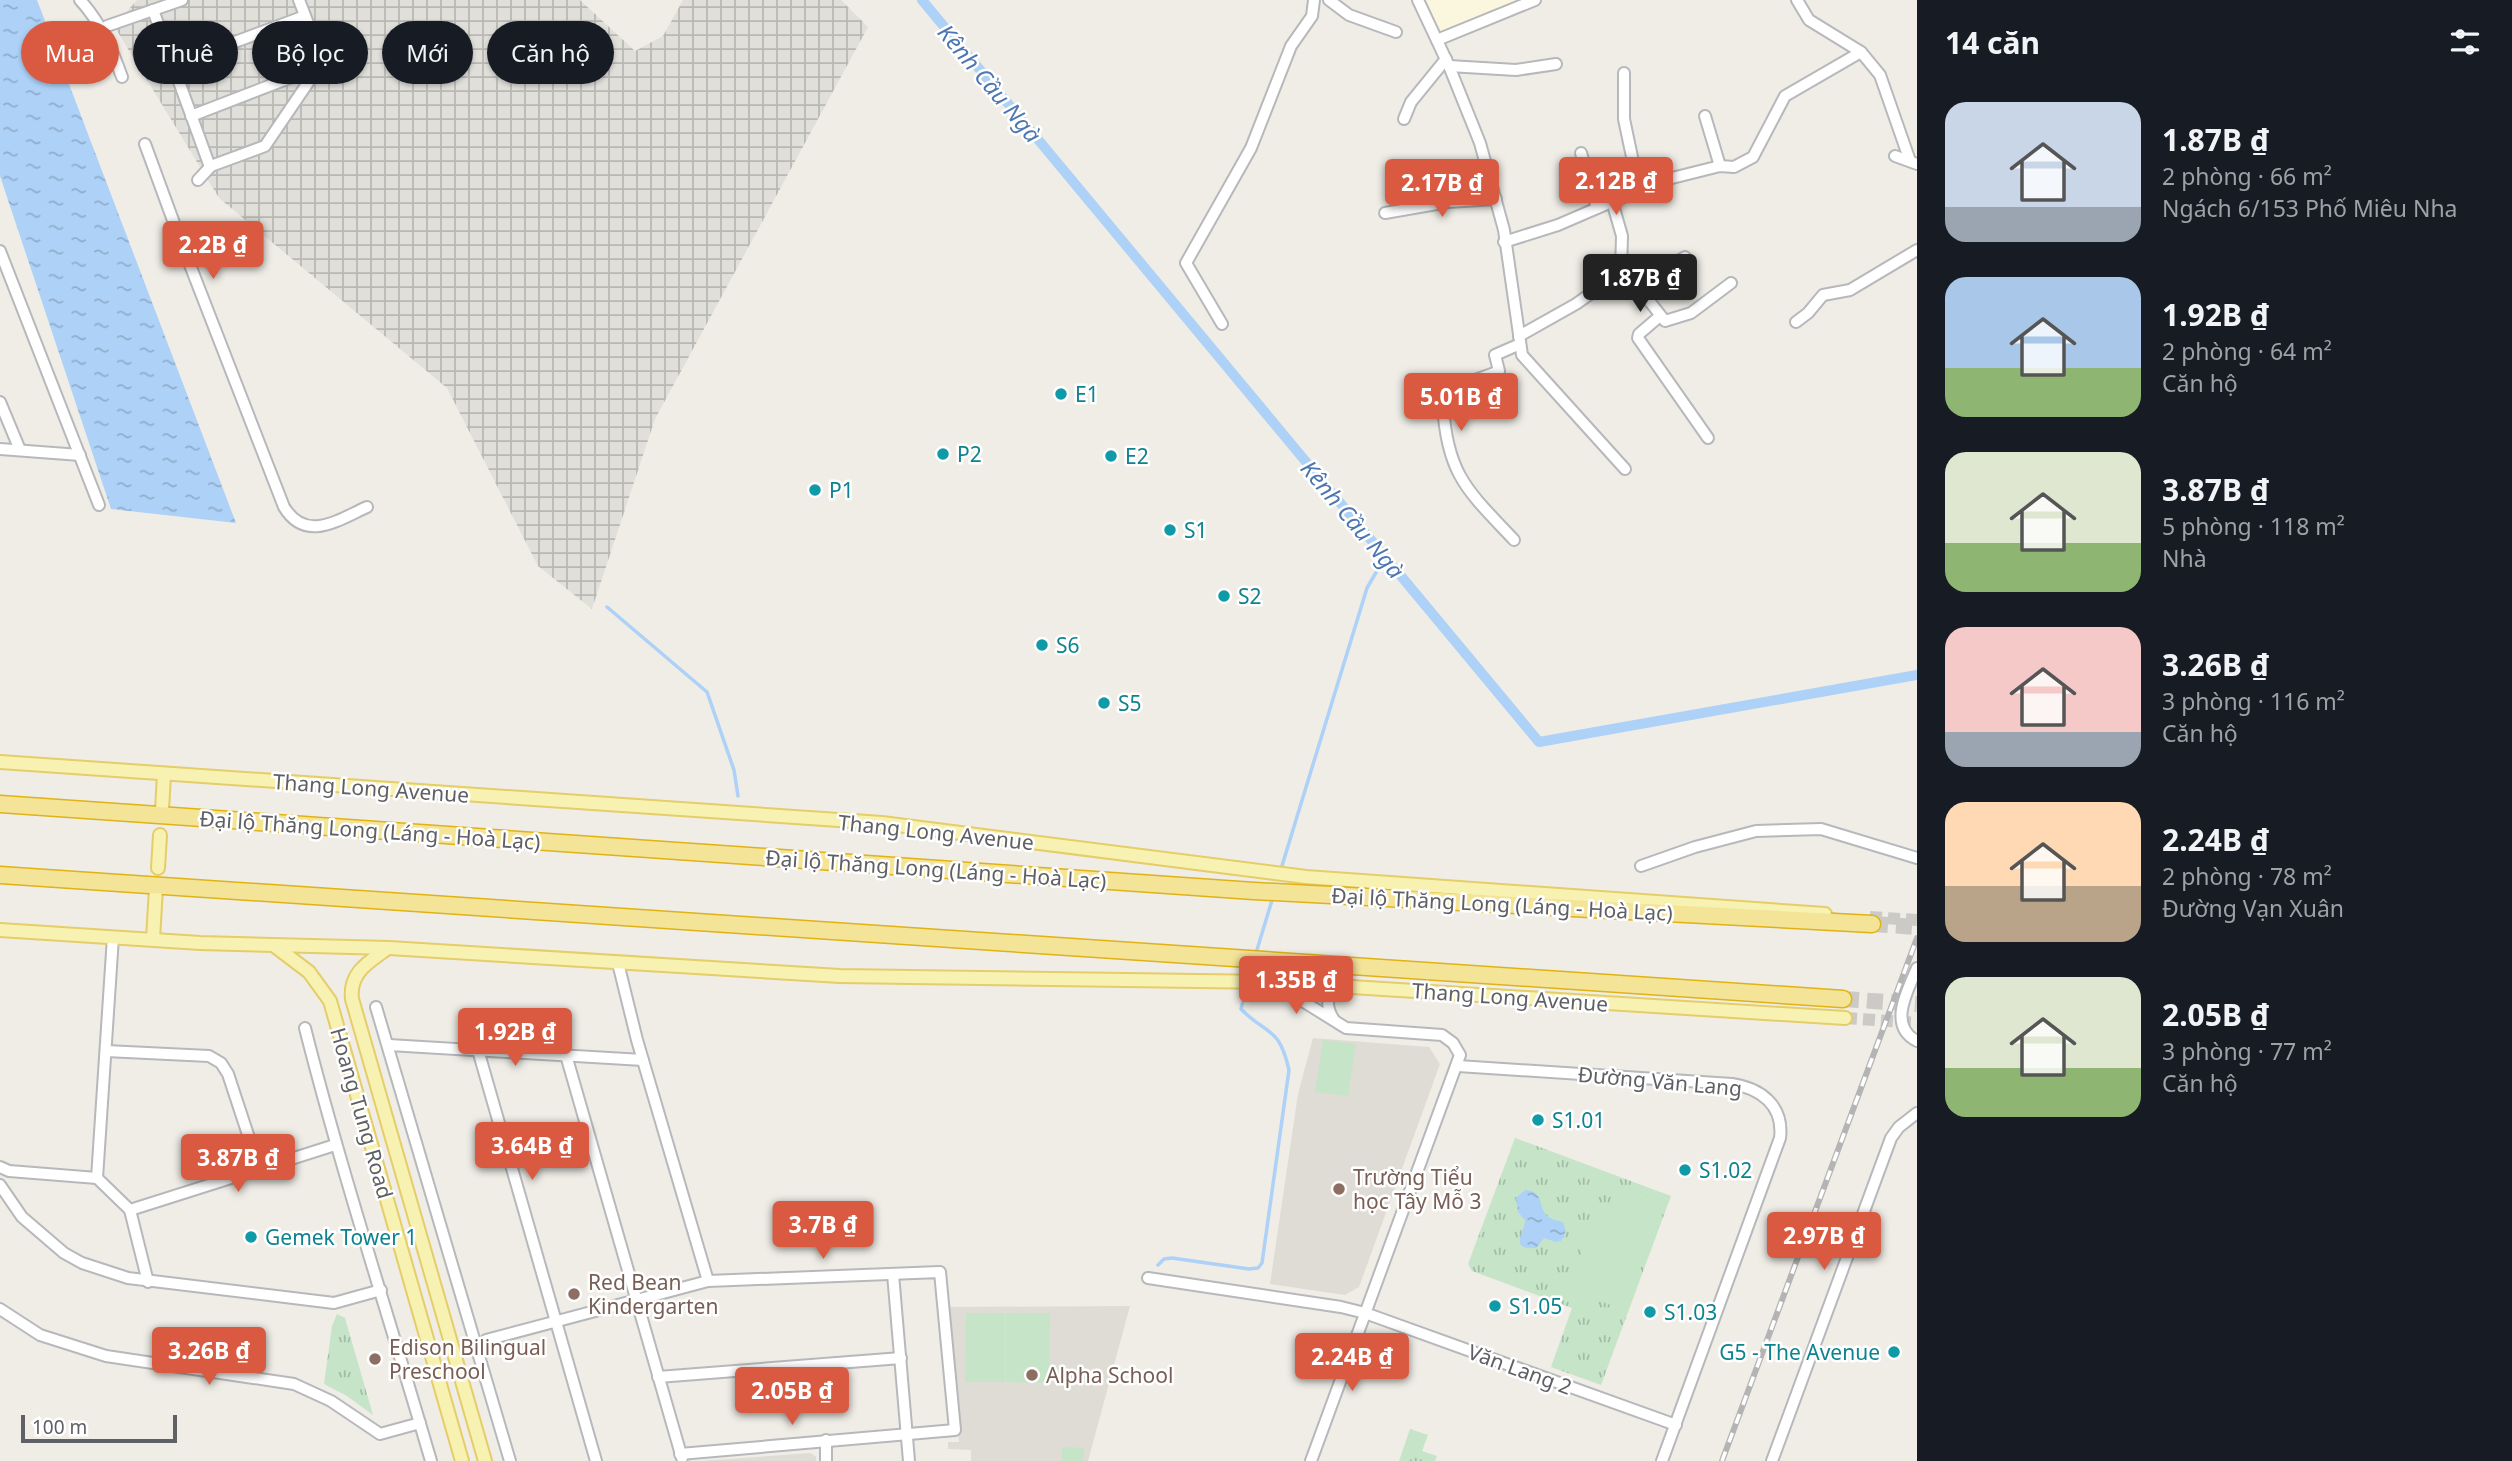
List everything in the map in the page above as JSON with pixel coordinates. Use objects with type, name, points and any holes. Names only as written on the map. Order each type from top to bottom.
[{"type":"highway","name":"Đại lộ Thăng Long (Láng - Hoà Lạc)","points":[[0,804],[1254,891],[1871,921]]},
{"type":"highway","points":[[0,875],[1843,999]]},
{"type":"main road","name":"Thang Long Avenue","points":[[0,762],[896,825],[1252,872],[1871,921]]},
{"type":"main road","points":[[162,810],[164,774]]},
{"type":"main road","points":[[158,867],[160,835]]},
{"type":"main road","points":[[153,939],[156,888]]},
{"type":"main road","name":"Thang Long Avenue","points":[[0,930],[275,946],[388,948],[840,976],[1270,982],[1845,1018]]},
{"type":"main road","name":"Hoang Tung Road","points":[[275,946],[309,972],[330,1001],[462,1461]]},
{"type":"main road","name":"Hoang Tung Road","points":[[388,948],[356,974],[351,990],[352,999],[485,1461]]},
{"type":"street","points":[[82,0],[108,41],[122,77]]},
{"type":"street","points":[[119,22],[182,0]]},
{"type":"street","points":[[299,0],[307,21]]},
{"type":"street","points":[[1222,324],[1186,262],[1251,148],[1291,46],[1312,16],[1314,0]]},
{"type":"street","points":[[1329,0],[1349,15],[1396,32]]},
{"type":"street","points":[[1418,0],[1480,143],[1504,230],[1522,355],[1625,469]]},
{"type":"street","points":[[1437,40],[1535,0]]},
{"type":"street","points":[[1797,0],[1809,20],[1861,52],[1880,75],[1913,162]]},
{"type":"street","points":[[153,10],[157,21]]},
{"type":"street","points":[[238,41],[305,16]]},
{"type":"street","points":[[1504,242],[1558,225],[1660,181],[1720,166],[1734,167],[1754,157],[1785,96],[1861,52]]},
{"type":"street","points":[[1447,63],[1516,70],[1556,64]]},
{"type":"street","points":[[1404,119],[1411,102],[1447,63]]},
{"type":"street","points":[[1624,73],[1624,119],[1639,190]]},
{"type":"street","points":[[180,84],[210,167]]},
{"type":"street","points":[[191,116],[274,84]]},
{"type":"street","points":[[198,180],[210,167],[265,146],[307,84]]},
{"type":"street","points":[[1705,116],[1720,166]]},
{"type":"street","points":[[145,144],[284,507],[291,518],[304,526],[326,526],[368,507]]},
{"type":"street","points":[[1581,153],[1597,208]]},
{"type":"street","points":[[1895,156],[1913,162]]},
{"type":"street","points":[[1385,213],[1448,202],[1496,199]]},
{"type":"street","points":[[1612,201],[1622,236],[1621,271],[1639,288],[1665,321],[1691,313],[1731,283]]},
{"type":"street","points":[[1796,322],[1808,313],[1823,295],[1850,290],[1917,250]]},
{"type":"street","points":[[0,251],[2,266],[99,505]]},
{"type":"street","points":[[1639,288],[1652,276],[1685,257]]},
{"type":"street","points":[[1514,540],[1455,469],[1446,439],[1444,400],[1450,391],[1499,371],[1495,355],[1600,287]]},
{"type":"street","points":[[1661,316],[1639,334],[1638,338],[1708,438]]},
{"type":"street","points":[[0,402],[20,450]]},
{"type":"street","points":[[0,449],[80,454]]},
{"type":"street","points":[[1641,866],[1695,847],[1756,831],[1821,830],[1917,858]]},
{"type":"street","points":[[97,1178],[113,937]]},
{"type":"street","points":[[618,963],[643,1060],[708,1281]]},
{"type":"street","points":[[1917,968],[1901,1010],[1903,1028],[1909,1037],[1917,1041]]},
{"type":"street","points":[[1270,982],[1346,1028],[1442,1035],[1448,1038],[1460,1055],[1311,1461]]},
{"type":"street","points":[[1334,986],[1327,1002],[1336,1023]]},
{"type":"street","points":[[376,1007],[510,1461]]},
{"type":"street","points":[[305,1028],[335,1146],[381,1290],[430,1461]]},
{"type":"street","points":[[389,1045],[643,1060]]},
{"type":"street","points":[[478,1050],[596,1461]]},
{"type":"street","points":[[106,1051],[209,1056],[221,1063],[228,1074],[260,1171]]},
{"type":"street","points":[[486,1340],[555,1322],[636,1300],[708,1281],[940,1272],[955,1430],[827,1440],[682,1458],[658,1377],[636,1300],[566,1055]]},
{"type":"street","name":"Đường Văn Lang","points":[[1458,1066],[1732,1084],[1756,1090],[1771,1104],[1779,1119],[1780,1138],[1662,1461]]},
{"type":"street","points":[[1772,1461],[1891,1138],[1899,1127],[1917,1114]]},
{"type":"street","points":[[130,1210],[335,1146]]},
{"type":"street","points":[[0,1167],[9,1171],[97,1178],[130,1210],[148,1282]]},
{"type":"street","points":[[0,1185],[22,1217],[64,1253],[103,1271],[148,1282],[334,1303],[381,1290]]},
{"type":"street","points":[[894,1274],[909,1461]]},
{"type":"street","name":"Văn Lang 2","points":[[1148,1278],[1341,1307],[1365,1313],[1676,1425]]},
{"type":"street","points":[[0,1309],[40,1335],[97,1354],[133,1362],[294,1384],[331,1401],[380,1434],[419,1423]]},
{"type":"street","points":[[658,1377],[901,1358]]},
{"type":"street","points":[[826,1461],[827,1440]]},
{"type":"shaded area","points":[[137,0],[580,0],[603,21],[487,21],[487,84],[614,84],[614,32],[635,51],[663,36],[683,0],[841,0],[868,27],[655,419],[592,609],[538,566],[447,388],[219,198],[149,84],[238,84],[238,21],[133,21],[133,57],[119,34],[118,21]]},
{"type":"shaded area","points":[[1422,0],[1540,0],[1540,1],[1441,42]]},
{"type":"shaded area","name":"Trường Tiểu học Tây Mỗ 3","points":[[1313,1038],[1429,1047],[1440,1064],[1359,1287],[1345,1295],[1270,1284],[1298,1094]]},
{"type":"shaded area","name":"Alpha School","points":[[1130,1306],[1088,1461],[971,1461],[971,1450],[948,1449],[948,1442],[959,1442],[948,1307]]},
{"type":"shaded area","points":[[811,1453],[816,1457],[816,1461],[701,1461]]},
{"type":"green space","points":[[1323,1040],[1356,1044],[1348,1096],[1315,1092]]},
{"type":"green space","points":[[1515,1138],[1671,1196],[1601,1385],[1551,1367],[1572,1308],[1472,1271],[1468,1264]]},
{"type":"green space","points":[[1617,1184],[1665,1202],[1624,1310],[1567,1289],[1598,1209],[1606,1212]]},
{"type":"green space","points":[[966,1313],[1005,1313],[1005,1382],[965,1382]]},
{"type":"green space","points":[[1006,1313],[1050,1313],[1049,1383],[1006,1382]]},
{"type":"green space","points":[[337,1314],[345,1318],[373,1415],[347,1396],[324,1384],[332,1326]]},
{"type":"green space","points":[[1410,1429],[1428,1435],[1422,1451],[1437,1456],[1435,1461],[1399,1461]]},
{"type":"green space","points":[[1062,1447],[1084,1448],[1083,1461],[1062,1461]]},
{"type":"water","points":[[0,0],[37,0],[45,21],[21,21],[21,84],[69,84],[236,523],[111,509],[0,176]]},
{"type":"water","points":[[1525,1190],[1537,1195],[1547,1215],[1563,1222],[1566,1232],[1561,1241],[1544,1238],[1536,1248],[1522,1246],[1520,1240],[1525,1220],[1518,1212],[1516,1198]]},
{"type":"waterway","name":"Kênh Cầu Ngà","points":[[922,0],[1539,742],[1917,675]]},
{"type":"waterway","points":[[1281,869],[1367,588],[1385,557]]},
{"type":"waterway","points":[[607,607],[707,692],[734,770],[738,796]]},
{"type":"waterway","points":[[1256,953],[1273,897]]},
{"type":"waterway","points":[[1158,1265],[1164,1259],[1172,1258],[1249,1269],[1258,1268],[1262,1263],[1289,1070],[1276,1038],[1241,1009],[1253,964]]},
{"type":"tunnel","points":[[1870,917],[1917,920]]},
{"type":"tunnel","points":[[1872,924],[1917,927]]},
{"type":"tunnel","points":[[1843,999],[1917,1004]]},
{"type":"tunnel","points":[[1845,1018],[1917,1023]]},
{"type":"railway","points":[[1722,1461],[1917,938]]},
{"type":"place","name":"E1","points":[[1061,394]]},
{"type":"place","name":"P2","points":[[943,454]]},
{"type":"place","name":"E2","points":[[1111,456]]},
{"type":"place","name":"P1","points":[[815,490]]},
{"type":"place","name":"S1","points":[[1170,530]]},
{"type":"place","name":"S2","points":[[1224,596]]},
{"type":"place","name":"S6","points":[[1042,645]]},
{"type":"place","name":"S5","points":[[1104,703]]},
{"type":"place","name":"S1.01","points":[[1538,1120]]},
{"type":"place","name":"S1.02","points":[[1685,1170]]},
{"type":"place","name":"Trường Tiểu học Tây Mỗ 3","points":[[1339,1189]]},
{"type":"place","name":"Gemek Tower 1","points":[[251,1237]]},
{"type":"place","name":"Red Bean Kindergarten","points":[[574,1294]]},
{"type":"place","name":"S1.05","points":[[1495,1306]]},
{"type":"place","name":"S1.03","points":[[1650,1312]]},
{"type":"place","name":"G5 - The Avenue","points":[[1894,1352]]},
{"type":"place","name":"Edison Bilingual Preschool","points":[[375,1359]]},
{"type":"place","name":"Alpha School","points":[[1032,1375]]}]
